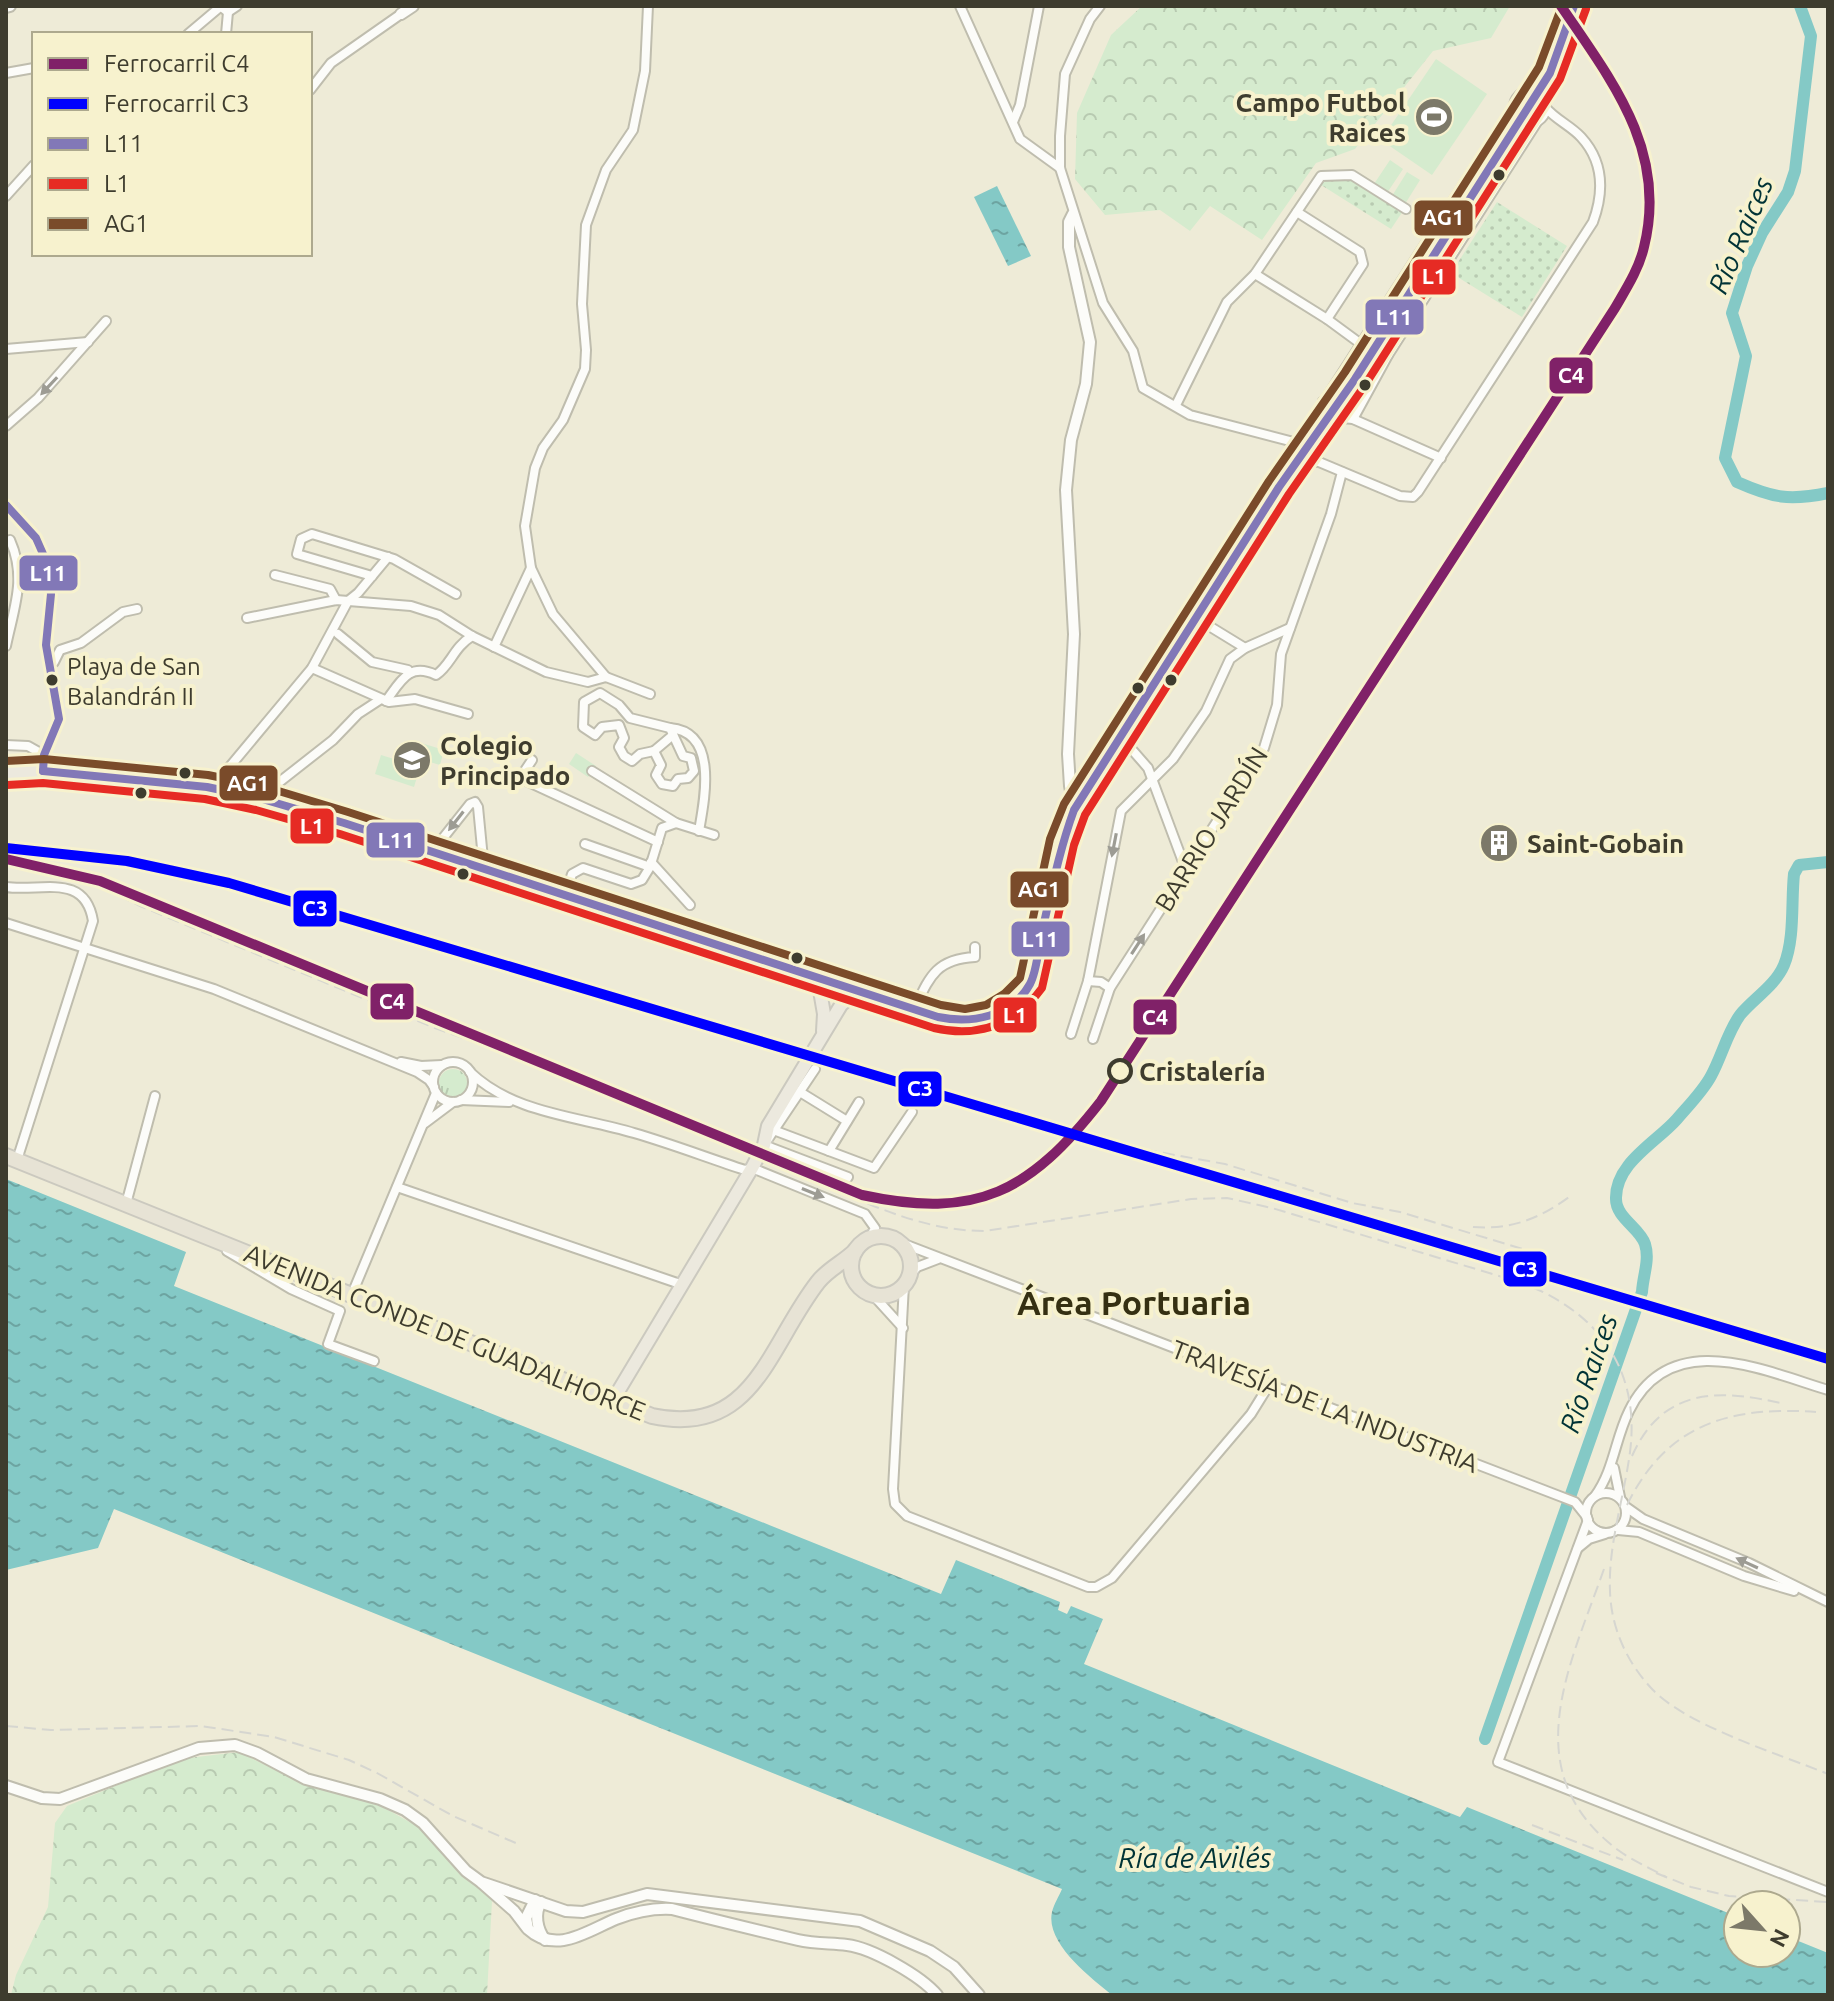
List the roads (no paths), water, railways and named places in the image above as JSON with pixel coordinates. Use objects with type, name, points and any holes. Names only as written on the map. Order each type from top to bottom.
[{"type":"highway","name":"AVENIDA CONDE DE GUADALHORCE","points":[[12,1158],[652,1416],[677,1421],[711,1416],[742,1398],[814,1288],[828,1272],[855,1251]]},
{"type":"highway","name":"TRAVESÍA DE LA INDUSTRIA","points":[[870,1238],[885,1236],[899,1242]]},
{"type":"highway","points":[[870,1238],[855,1251],[853,1274],[859,1287],[873,1295],[889,1295],[908,1275],[907,1250],[899,1242]]},
{"type":"highway","points":[[828,1272],[847,1276],[853,1274]]},
{"type":"main road","points":[[6,773],[43,771],[212,788],[259,798],[914,1010],[967,1022],[985,1019],[1004,1010],[1018,1000],[1031,983],[1062,842],[1079,802],[1279,487],[1300,460],[1304,444],[1331,417],[1538,93],[1558,56],[1574,6]]},
{"type":"main road","points":[[794,971],[822,1004]]},
{"type":"main road","points":[[820,980],[823,1034]]},
{"type":"main road","points":[[820,980],[830,1001],[823,1034]]},
{"type":"main road","points":[[613,1400],[752,1168],[823,1034],[847,997],[856,992]]},
{"type":"street","points":[[191,32],[223,8],[237,6]]},
{"type":"street","points":[[312,87],[331,63],[413,6]]},
{"type":"street","points":[[648,6],[645,71],[633,130],[606,170],[586,225],[582,304],[585,369],[563,420],[543,448],[535,468],[525,526],[531,568],[553,614],[606,677],[650,694]]},
{"type":"street","points":[[960,6],[1020,139],[1038,149],[1060,168]]},
{"type":"street","points":[[1013,122],[1020,105],[1039,6]]},
{"type":"street","points":[[1100,6],[1090,19],[1065,74],[1060,168],[1103,303],[1133,351],[1143,388],[1190,415],[1304,444],[1323,401],[1522,93],[1538,93],[1544,99],[1546,108],[1543,116],[1388,355],[1353,419]]},
{"type":"street","points":[[223,8],[226,32]]},
{"type":"street","points":[[7,74],[32,68]]},
{"type":"street","points":[[1514,106],[1520,120],[1537,122]]},
{"type":"street","points":[[1300,460],[1319,462],[1400,496],[1413,497],[1441,458],[1593,222],[1599,207],[1602,188],[1594,155],[1581,137],[1546,108]]},
{"type":"street","points":[[6,196],[32,167]]},
{"type":"street","points":[[1176,405],[1227,302],[1255,274],[1321,176],[1352,175],[1406,209]]},
{"type":"street","points":[[1297,212],[1360,252],[1363,264],[1327,319]]},
{"type":"street","points":[[1073,214],[1069,222],[1069,247],[1090,342],[1086,384],[1071,440],[1066,490],[1074,634],[1068,754],[1072,796],[1079,802]]},
{"type":"street","points":[[1255,274],[1361,344],[1376,346],[1388,355]]},
{"type":"street","points":[[6,426],[38,398],[106,321]]},
{"type":"street","points":[[6,349],[88,342]]},
{"type":"street","points":[[1323,401],[1331,417],[1353,419],[1441,458]]},
{"type":"street","name":"BARRIO JARDÍN","points":[[1093,1039],[1110,988],[1264,748],[1277,705],[1281,654],[1331,514],[1342,472]]},
{"type":"street","points":[[6,505],[36,538],[47,563],[51,594],[46,645],[59,719],[44,755],[43,771]]},
{"type":"street","points":[[372,576],[297,554],[301,539],[312,534],[388,557],[456,594]]},
{"type":"street","points":[[6,646],[19,577],[19,560],[10,540]]},
{"type":"street","points":[[212,788],[312,668],[348,601],[388,557]]},
{"type":"street","points":[[494,647],[531,568]]},
{"type":"street","points":[[275,575],[330,589],[336,600]]},
{"type":"street","points":[[247,618],[336,600],[411,606],[439,615],[472,636],[546,672],[588,682],[606,677]]},
{"type":"street","points":[[49,665],[60,650],[81,643],[123,612],[137,609]]},
{"type":"street","points":[[1196,618],[1245,648]]},
{"type":"street","points":[[1071,1034],[1088,981],[1121,811],[1173,759],[1206,711],[1230,659],[1245,648],[1290,628]]},
{"type":"street","points":[[338,634],[372,662],[410,673]]},
{"type":"street","points":[[259,798],[333,740],[358,714],[384,700],[410,673],[419,669],[436,675],[441,672],[455,649],[472,636]]},
{"type":"street","points":[[312,668],[384,700],[415,699],[468,714]]},
{"type":"street","points":[[627,715],[619,725],[602,727],[595,735],[583,727],[584,702],[600,693],[619,705],[630,718],[671,732],[683,729],[694,737],[702,750],[705,796],[699,831]]},
{"type":"street","points":[[619,725],[624,738],[619,747],[624,756],[632,761],[640,754],[654,751],[671,732]]},
{"type":"street","points":[[654,751],[661,765],[656,775],[662,784],[673,786],[678,779],[688,778],[694,771],[691,758],[683,756],[671,732]]},
{"type":"street","points":[[1120,736],[1148,768],[1186,870]]},
{"type":"street","points":[[6,745],[28,746],[44,755]]},
{"type":"street","points":[[532,760],[520,778],[658,842]]},
{"type":"street","points":[[592,771],[676,823],[714,835]]},
{"type":"street","points":[[432,852],[470,804],[475,802],[484,869]]},
{"type":"street","points":[[565,896],[572,874],[583,868],[631,884],[642,880],[651,864],[662,828],[676,823]]},
{"type":"street","points":[[585,844],[651,864],[690,905]]},
{"type":"street","points":[[6,887],[56,886],[72,889],[84,897],[93,921],[87,948],[12,1158]]},
{"type":"street","points":[[6,923],[214,989],[424,1076],[442,1098],[514,1102],[633,1133],[745,1170],[752,1168],[865,1214],[875,1228],[870,1238]]},
{"type":"street","points":[[914,1010],[938,967],[959,958],[975,957],[975,947]]},
{"type":"street","points":[[1088,981],[1101,982],[1110,988]]},
{"type":"street","points":[[389,1060],[421,1066],[460,1064],[487,1087],[514,1102]]},
{"type":"street","points":[[352,1294],[425,1123],[435,1090],[434,1075],[442,1065]]},
{"type":"street","points":[[815,1069],[772,1128],[874,1168],[912,1112]]},
{"type":"street","points":[[425,1123],[466,1096],[472,1085],[470,1072]]},
{"type":"street","points":[[800,1092],[847,1121]]},
{"type":"street","points":[[126,1204],[155,1096]]},
{"type":"street","points":[[829,1151],[859,1102]]},
{"type":"street","points":[[764,1145],[848,1177]]},
{"type":"street","points":[[397,1187],[683,1285]]},
{"type":"street","points":[[219,1241],[227,1252],[291,1289],[340,1311],[328,1344],[374,1361]]},
{"type":"street","name":"TRAVESÍA DE LA INDUSTRIA","points":[[899,1242],[1575,1502],[1585,1516]]},
{"type":"street","points":[[939,1259],[917,1267],[908,1275],[893,1489],[895,1504],[907,1516],[1079,1585],[1096,1587],[1112,1578],[1251,1414],[1269,1385]]},
{"type":"street","points":[[873,1295],[903,1328]]},
{"type":"street","points":[[1828,1390],[1732,1362],[1714,1360],[1685,1363],[1668,1370],[1653,1380],[1636,1399],[1623,1423],[1606,1481],[1587,1508],[1498,1762],[1828,1892]]},
{"type":"street","points":[[1615,1455],[1614,1472],[1626,1518],[1618,1530]]},
{"type":"street","points":[[1575,1502],[1610,1493],[1643,1519],[1749,1563],[1817,1598]]},
{"type":"street","points":[[1585,1516],[1596,1530],[1607,1533]]},
{"type":"street","points":[[1573,1555],[1589,1539],[1618,1530],[1639,1532],[1744,1576],[1828,1602]]},
{"type":"street","points":[[6,1786],[42,1798],[60,1799],[199,1748],[235,1745],[248,1748],[306,1779],[380,1799],[405,1810],[423,1823],[466,1871],[514,1911],[528,1929],[546,1941],[574,1938],[620,1917],[657,1908],[672,1909],[821,1945],[848,1945],[869,1951],[912,1974],[937,1995]]},
{"type":"street","points":[[481,1882],[566,1911],[583,1912],[647,1894],[860,1921],[930,1951],[954,1967],[979,1995]]},
{"type":"street","points":[[528,1929],[526,1918],[538,1901]]},
{"type":"street","points":[[538,1901],[539,1929],[546,1941]]},
{"type":"street","points":[[583,1912],[586,1933]]},
{"type":"water","points":[[997,186],[1031,256],[1008,266],[974,197]]},
{"type":"water","name":"Ría de Avilés","points":[[6,1179],[186,1252],[174,1286],[941,1594],[956,1560],[1060,1602],[1058,1610],[1067,1614],[1071,1606],[1103,1619],[1084,1664],[1460,1817],[1467,1807],[1722,1911],[1722,1969],[1802,1969],[1802,1942],[1828,1953],[1828,1995],[1112,1995],[1072,1959],[1055,1936],[1052,1912],[1062,1889],[114,1509],[98,1548],[6,1570]]},
{"type":"waterway","name":"Río Raices","points":[[1800,6],[1811,36],[1795,171],[1788,192],[1762,233],[1747,266],[1732,313],[1746,356],[1725,458],[1737,482],[1761,492],[1792,497],[1828,493]]},
{"type":"waterway","name":"Río Raices","points":[[1485,1739],[1642,1292],[1647,1262],[1645,1244],[1617,1206],[1622,1175],[1700,1093],[1740,1015],[1770,986],[1784,965],[1790,943],[1794,874],[1799,865],[1828,862]]},
{"type":"railway","points":[[70,872],[140,906],[435,1028],[518,1058],[916,1221],[985,1231],[1191,1199],[1227,1198],[1272,1208],[1516,1281],[1544,1293],[1569,1307],[1607,1345],[1620,1368],[1628,1393],[1632,1421],[1630,1452],[1610,1574],[1613,1618],[1628,1657],[1653,1690],[1688,1716],[1828,1774]]},
{"type":"railway","points":[[1092,1140],[1225,1164],[1352,1203],[1400,1212],[1536,1253]]},
{"type":"railway","points":[[1473,1227],[1512,1225],[1547,1211],[1569,1197]]},
{"type":"railway","points":[[1632,1456],[1645,1433],[1660,1416],[1696,1398],[1738,1396],[1785,1404]]},
{"type":"railway","points":[[1627,1505],[1643,1477],[1661,1455],[1682,1438],[1705,1426],[1756,1412],[1816,1412]]},
{"type":"railway","points":[[1604,1569],[1566,1680],[1559,1717],[1559,1752],[1567,1787],[1586,1820],[1618,1850],[1666,1877]]},
{"type":"railway","points":[[6,1726],[51,1730],[201,1726],[274,1737],[349,1760],[453,1816],[518,1844]]},
{"type":"railway","points":[[1532,1825],[1623,1860]]},
{"type":"railway","points":[[1656,1873],[1691,1887],[1729,1896],[1828,1902]]},
{"type":"rail line","name":"C4","points":[[6,859],[100,881],[862,1195],[938,1204],[998,1192],[1050,1158],[1101,1101],[1636,271],[1644,247],[1649,212],[1648,179],[1642,148],[1616,90],[1561,6]]},
{"type":"rail line","name":"C3","points":[[6,848],[127,861],[229,883],[1828,1359]]},
{"type":"place","name":"Campo Futbol Raices","points":[[1434,117]]},
{"type":"place","name":"Playa de San Balandrán II","points":[[52,680]]},
{"type":"place","name":"Colegio Principado","points":[[412,760]]},
{"type":"place","name":"Saint-Gobain","points":[[1499,843]]},
{"type":"place","name":"Cristalería","points":[[1120,1071]]},
{"type":"district","name":"Área Portuaria","points":[[1134,1302]]}]
